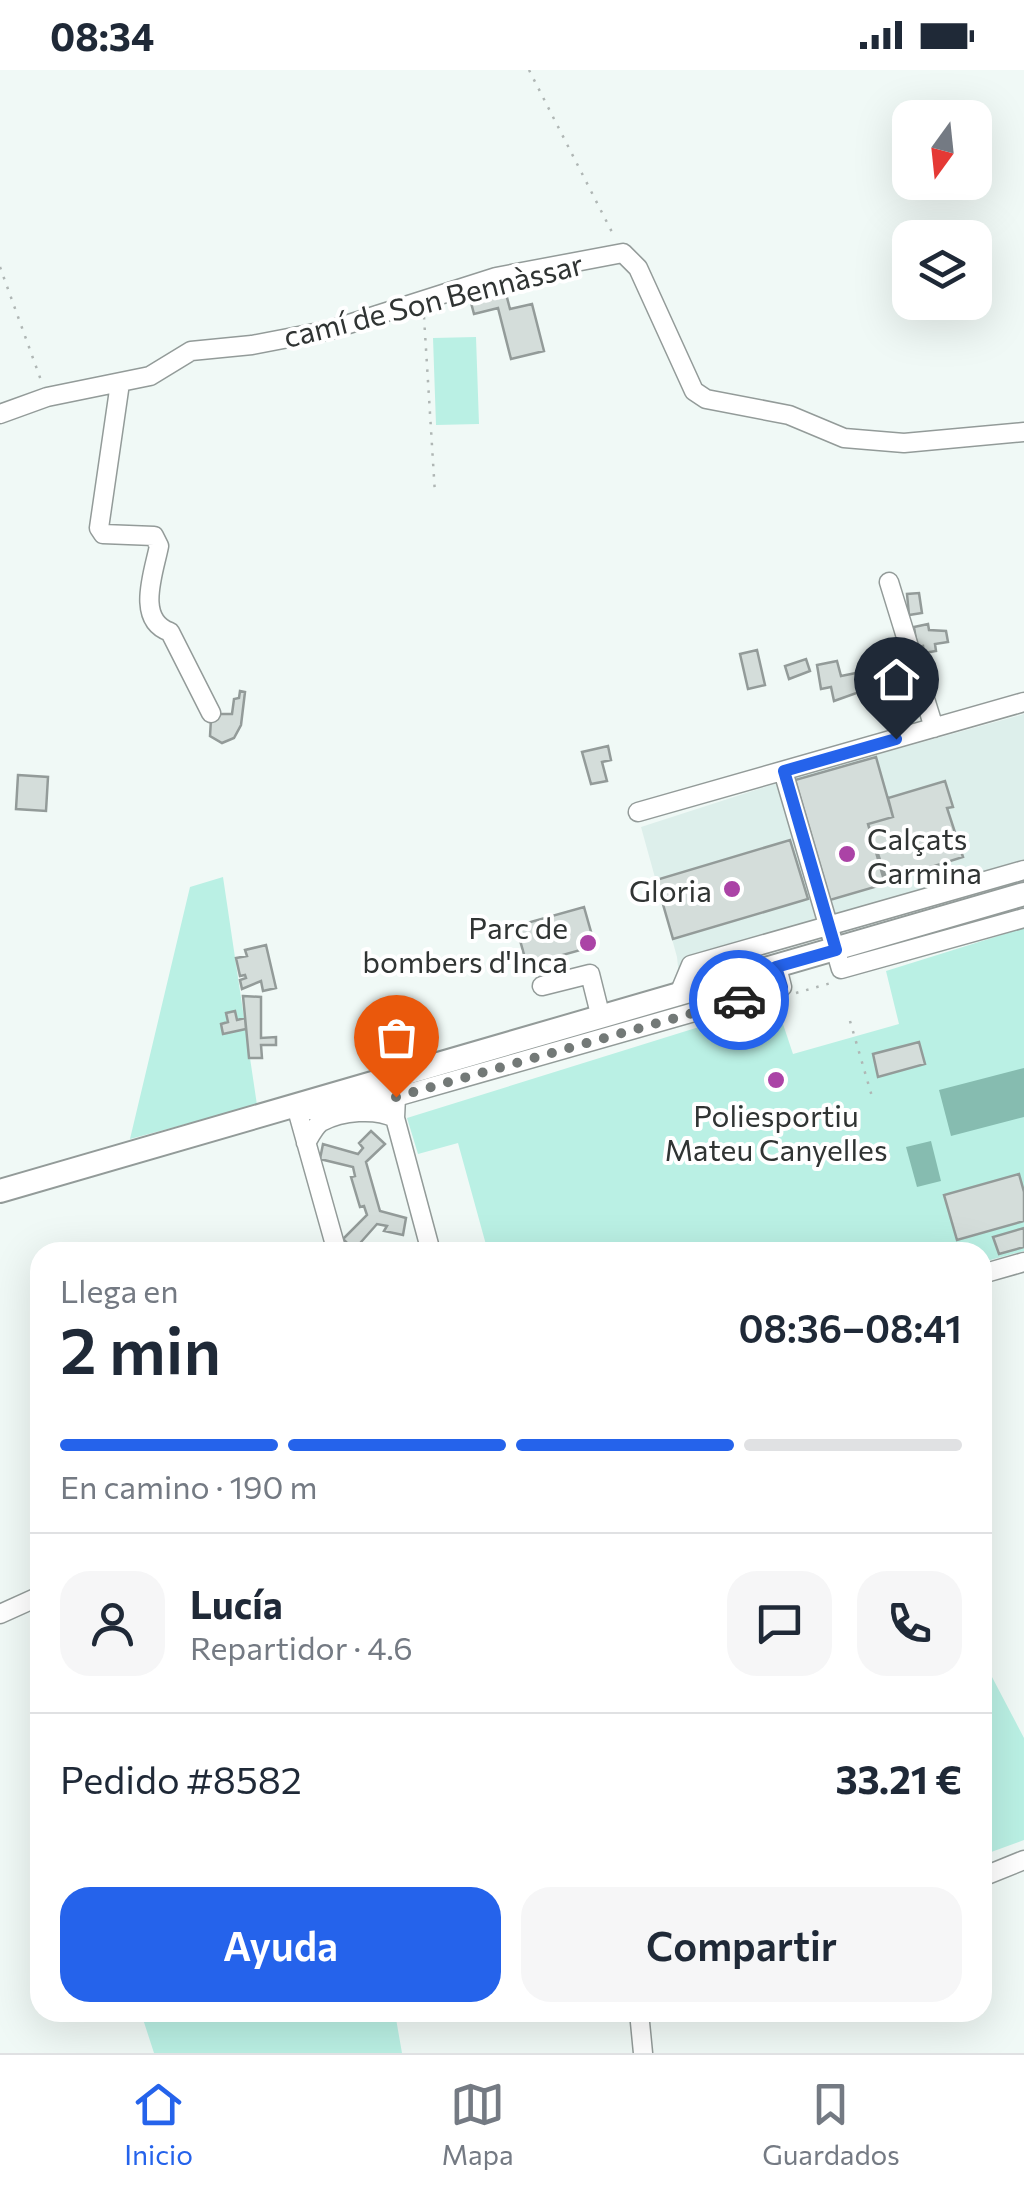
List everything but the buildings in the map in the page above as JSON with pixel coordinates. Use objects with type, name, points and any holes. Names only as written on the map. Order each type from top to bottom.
[{"type":"main road","points":[[0,1191],[1024,894]]},
{"type":"street","name":"camí de Son Bennàssar","points":[[0,414],[47,398],[150,376],[191,351],[252,345],[330,330],[496,277],[623,253],[638,268],[694,392],[706,399],[789,415],[844,438],[904,442],[1024,432]]},
{"type":"street","points":[[120,383],[98,528],[103,534],[154,536],[158,540],[148,606],[159,626],[170,632],[211,712]]},
{"type":"street","points":[[889,582],[934,728]]},
{"type":"street","points":[[638,812],[1024,702]]},
{"type":"street","points":[[784,771],[841,969],[1024,918]]},
{"type":"street","points":[[678,996],[691,965],[1024,870]]},
{"type":"street","points":[[296,1106],[318,1112],[360,1100],[396,1097],[782,987],[776,967]]},
{"type":"street","points":[[542,986],[590,974],[601,1018]]},
{"type":"street","points":[[396,1097],[395,1118],[428,1242]]},
{"type":"street","points":[[296,1106],[334,1242]]},
{"type":"street","points":[[306,1143],[321,1122],[362,1112],[381,1111],[395,1118]]},
{"type":"street","points":[[992,1271],[1024,1262]]},
{"type":"street","points":[[0,1614],[30,1600]]},
{"type":"street","points":[[992,1873],[1024,1860]]},
{"type":"street","points":[[640,2022],[642,2053]]},
{"type":"path","points":[[529,70],[623,253]]},
{"type":"path","points":[[0,267],[47,398]]},
{"type":"path","points":[[422,300],[435,494]]},
{"type":"path","points":[[790,994],[830,983]]},
{"type":"path","points":[[850,1021],[873,1100]]},
{"type":"shaded area","points":[[476,337],[479,424],[436,425],[433,338]]},
{"type":"shaded area","points":[[1024,714],[1024,877],[679,977],[641,827],[796,777]]},
{"type":"shaded area","points":[[223,877],[257,1105],[130,1139],[190,887]]},
{"type":"shaded area","name":"Poliesportiu Mateu Canyelles","points":[[1024,928],[1024,1251],[992,1260],[992,1242],[485,1242],[458,1143],[418,1154],[407,1118],[776,1003],[793,1054],[899,1024],[886,971]]},
{"type":"shaded area","points":[[1024,1068],[1024,1117],[951,1136],[939,1090]]},
{"type":"shaded area","points":[[931,1141],[941,1181],[917,1187],[906,1147]]},
{"type":"shaded area","points":[[992,1677],[1024,1738],[1024,1840],[992,1852]]},
{"type":"shaded area","points":[[144,2022],[397,2022],[402,2053],[154,2053]]},
{"type":"way so far","points":[[396,1097],[739,1000]]},
{"type":"place","name":"Calçats Carmina","points":[[847,854]]},
{"type":"place","name":"Gloria","points":[[732,889]]},
{"type":"place","name":"Parc de bombers d'Inca","points":[[588,943]]},
{"type":"place","name":"Poliesportiu Mateu Canyelles","points":[[776,1080]]},
{"type":"route","points":[[739,1000],[782,987],[776,967],[836,950],[784,771],[896,739]]}]
